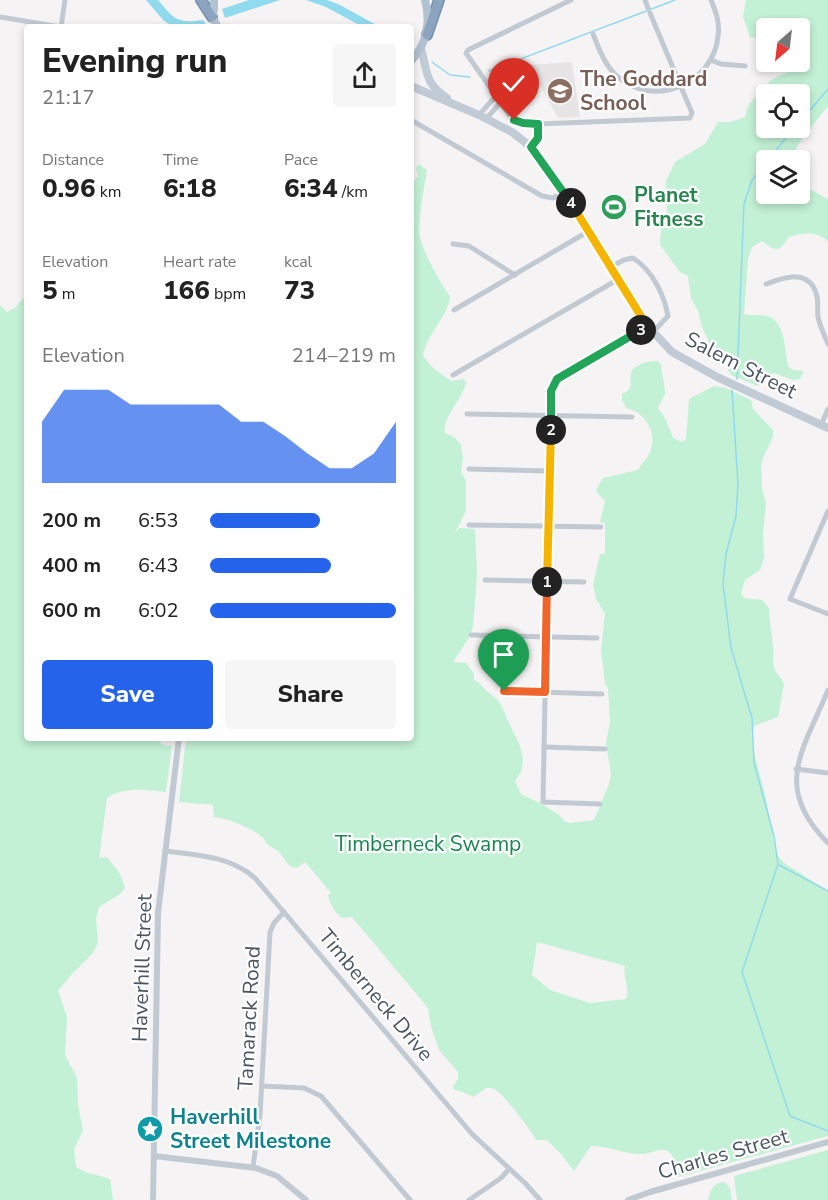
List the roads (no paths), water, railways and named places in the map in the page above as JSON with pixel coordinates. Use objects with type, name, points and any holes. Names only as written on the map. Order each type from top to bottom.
[{"type":"highway","points":[[201,0],[212,16]]},
{"type":"highway","points":[[427,35],[439,0]]},
{"type":"main road","points":[[214,0],[212,16],[216,24]]},
{"type":"main road","points":[[414,57],[421,49],[427,35],[428,17],[425,0]]},
{"type":"main road","name":"Salem Street","points":[[421,49],[425,72],[431,84],[440,94],[512,132],[531,147],[564,192],[650,330],[672,352],[694,365],[824,427]]},
{"type":"main road","name":"Salem Street","points":[[414,88],[464,108]]},
{"type":"street","points":[[61,24],[65,0]]},
{"type":"street","points":[[571,0],[466,53],[495,97],[517,121],[538,124],[688,119],[692,117],[645,0]]},
{"type":"street","points":[[592,34],[609,69],[625,82],[648,90],[666,91],[681,87],[697,77],[711,60],[716,48],[719,32],[718,21],[711,0]]},
{"type":"street","points":[[0,17],[43,24]]},
{"type":"street","points":[[711,60],[721,64],[745,66]]},
{"type":"street","points":[[482,117],[495,97]]},
{"type":"street","points":[[482,117],[500,103]]},
{"type":"street","points":[[414,122],[542,196],[553,198],[564,192]]},
{"type":"street","points":[[531,147],[538,138],[538,124]]},
{"type":"street","points":[[454,310],[589,231]]},
{"type":"street","points":[[453,244],[468,246],[515,274]]},
{"type":"street","points":[[600,804],[543,802],[551,391],[558,377],[650,330],[666,321],[668,316],[663,298],[652,278],[633,258],[610,267]]},
{"type":"street","points":[[766,284],[793,276],[810,283],[817,294],[819,319],[828,344]]},
{"type":"street","points":[[453,375],[617,280]]},
{"type":"street","points":[[824,427],[828,410]]},
{"type":"street","points":[[467,414],[632,417]]},
{"type":"street","points":[[469,469],[550,471]]},
{"type":"street","points":[[828,511],[790,599],[828,614]]},
{"type":"street","points":[[469,525],[601,527]]},
{"type":"street","points":[[485,580],[584,582]]},
{"type":"street","points":[[471,635],[597,638]]},
{"type":"street","points":[[828,690],[796,769],[796,786],[801,806],[811,825],[828,843]]},
{"type":"street","points":[[504,691],[602,694]]},
{"type":"street","name":"Haverhill Street","points":[[153,1200],[158,926],[179,741]]},
{"type":"street","points":[[544,747],[605,749]]},
{"type":"street","points":[[796,769],[828,773]]},
{"type":"street","name":"Timberneck Drive","points":[[165,851],[213,857],[235,864],[255,878],[471,1134],[525,1183],[540,1200]]},
{"type":"street","name":"Tamarack Road","points":[[253,1167],[262,1086],[270,932],[274,923],[284,912]]},
{"type":"street","points":[[262,1086],[304,1088],[321,1096],[410,1200]]},
{"type":"street","name":"Charles Street","points":[[628,1200],[828,1142]]},
{"type":"street","points":[[154,1156],[253,1167],[277,1176],[306,1200]]},
{"type":"street","points":[[469,1200],[509,1169]]},
{"type":"water","points":[[146,0],[158,0],[177,19],[203,20],[206,24],[169,24]]},
{"type":"water","points":[[249,0],[280,0],[225,18],[222,9]]},
{"type":"water","points":[[306,0],[327,0],[375,24],[357,24],[326,7]]},
{"type":"waterway","points":[[489,71],[675,0]]},
{"type":"waterway","points":[[432,62],[450,75],[470,77]]},
{"type":"waterway","points":[[810,110],[828,89]]},
{"type":"waterway","points":[[737,379],[744,204],[752,180],[786,138]]},
{"type":"waterway","points":[[732,390],[738,484],[736,516],[726,554],[723,584],[731,648],[752,718],[754,763],[774,836],[778,864],[742,972],[790,1116],[828,1131]]},
{"type":"waterway","points":[[779,865],[828,891]]},
{"type":"place","name":"The Goddard School","points":[[560,91]]},
{"type":"place","name":"Planet Fitness","points":[[614,207]]},
{"type":"place","name":"Haverhill Street Milestone","points":[[150,1129]]},
{"type":"park label","name":"Timberneck Swamp","points":[[428,844]]}]
